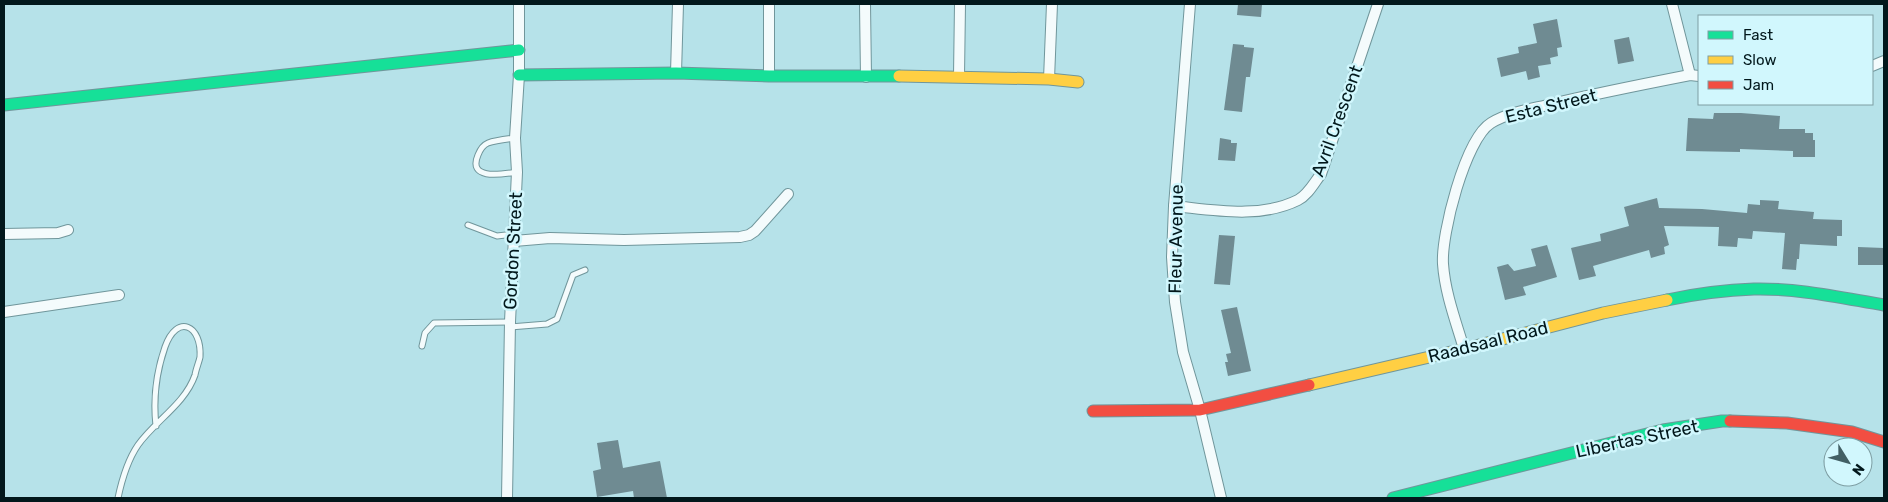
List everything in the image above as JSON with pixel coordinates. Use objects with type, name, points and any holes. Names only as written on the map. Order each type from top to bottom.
[{"type":"street","name":"Gordon Street","points":[[507,498],[510,324],[517,172],[519,4]]},
{"type":"street","points":[[676,73],[678,4]]},
{"type":"street","points":[[769,4],[769,76]]},
{"type":"street","points":[[865,4],[866,77]]},
{"type":"street","points":[[959,76],[960,4]]},
{"type":"street","points":[[1050,79],[1052,4]]},
{"type":"street","name":"Fleur Avenue","points":[[1190,4],[1174,206],[1172,257],[1175,302],[1183,352],[1200,410],[1221,498]]},
{"type":"street","name":"Avril Crescent","points":[[1174,206],[1225,211],[1251,211],[1284,205],[1299,200],[1307,193],[1321,174],[1378,4]]},
{"type":"street","points":[[1672,4],[1695,76]]},
{"type":"street","points":[[4,105],[519,50]]},
{"type":"street","points":[[519,75],[676,73],[769,76],[959,76],[1050,79],[1078,82]]},
{"type":"street","name":"Esta Street","points":[[1464,349],[1449,296],[1443,263],[1447,221],[1477,138],[1489,124],[1507,115],[1592,95],[1695,76]]},
{"type":"street","points":[[514,237],[624,240],[740,237],[756,231],[788,194]]},
{"type":"street","points":[[4,234],[58,233],[68,230]]},
{"type":"street","name":"Raadsaal Road","points":[[1093,411],[1200,410],[1464,349],[1603,313],[1689,295],[1765,289],[1804,292],[1884,305]]},
{"type":"street","points":[[4,312],[119,295]]},
{"type":"street","name":"Libertas Street","points":[[1393,498],[1663,430],[1722,421],[1787,423],[1852,432],[1884,442]]},
{"type":"lane","points":[[516,138],[487,143],[477,157],[477,167],[483,173],[494,175],[517,172]]},
{"type":"lane","points":[[468,225],[497,236],[514,237]]},
{"type":"lane","points":[[422,346],[425,334],[434,323],[547,324],[557,319],[573,275],[585,270]]},
{"type":"lane","points":[[118,498],[123,475],[130,457],[139,443],[156,426],[188,390],[200,357],[195,334],[190,328],[184,326],[177,328],[167,341],[160,362],[154,404],[156,426]]},
{"type":"building","points":[[1238,4],[1262,4],[1261,17],[1237,15]]},
{"type":"building","points":[[1557,19],[1562,47],[1557,48],[1558,56],[1550,58],[1551,64],[1538,66],[1540,77],[1528,80],[1526,71],[1501,77],[1497,58],[1519,53],[1518,47],[1537,43],[1533,24]]},
{"type":"building","points":[[1629,37],[1634,61],[1618,64],[1614,40]]},
{"type":"building","points":[[1233,44],[1254,48],[1250,77],[1246,77],[1242,112],[1224,110]]},
{"type":"building","points":[[1714,113],[1780,116],[1779,129],[1805,129],[1805,133],[1813,133],[1815,157],[1793,157],[1793,151],[1740,149],[1740,152],[1686,151],[1688,118],[1713,119]]},
{"type":"building","points":[[1220,138],[1231,140],[1231,143],[1237,143],[1235,161],[1218,160]]},
{"type":"building","points":[[1657,198],[1659,208],[1747,213],[1748,204],[1760,205],[1760,200],[1779,201],[1778,209],[1814,212],[1813,219],[1842,220],[1842,236],[1837,236],[1837,246],[1800,244],[1796,270],[1782,269],[1785,233],[1753,231],[1752,239],[1738,238],[1737,247],[1718,246],[1719,227],[1664,226],[1669,245],[1664,247],[1665,254],[1651,258],[1649,250],[1593,266],[1596,276],[1579,280],[1571,248],[1601,241],[1600,234],[1629,226],[1624,207]]},
{"type":"building","points":[[1219,235],[1235,236],[1230,285],[1214,284]]},
{"type":"building","points":[[1547,245],[1557,277],[1523,287],[1526,295],[1505,300],[1497,267],[1508,264],[1514,271],[1536,266],[1531,249]]},
{"type":"building","points":[[1858,247],[1884,248],[1884,265],[1858,265]]},
{"type":"building","points":[[1237,307],[1251,371],[1228,376],[1225,362],[1228,362],[1226,354],[1231,353],[1221,310]]},
{"type":"building","points":[[618,440],[623,468],[660,461],[667,498],[634,498],[633,491],[597,497],[593,471],[601,469],[597,443]]},
{"type":"traffic: fast","points":[[4,105],[519,50]]},
{"type":"traffic: fast","points":[[519,75],[676,73],[769,76],[899,76]]},
{"type":"traffic: fast","points":[[1667,300],[1721,291],[1770,289],[1820,294],[1884,305]]},
{"type":"traffic: fast","points":[[1393,498],[1663,430],[1730,421]]},
{"type":"traffic: slow","points":[[899,76],[1049,79],[1078,82]]},
{"type":"traffic: slow","points":[[1309,385],[1464,349],[1603,313],[1667,300]]},
{"type":"traffic: jam","points":[[1093,411],[1200,410],[1309,385]]},
{"type":"traffic: jam","points":[[1730,421],[1787,423],[1852,432],[1884,442]]}]
